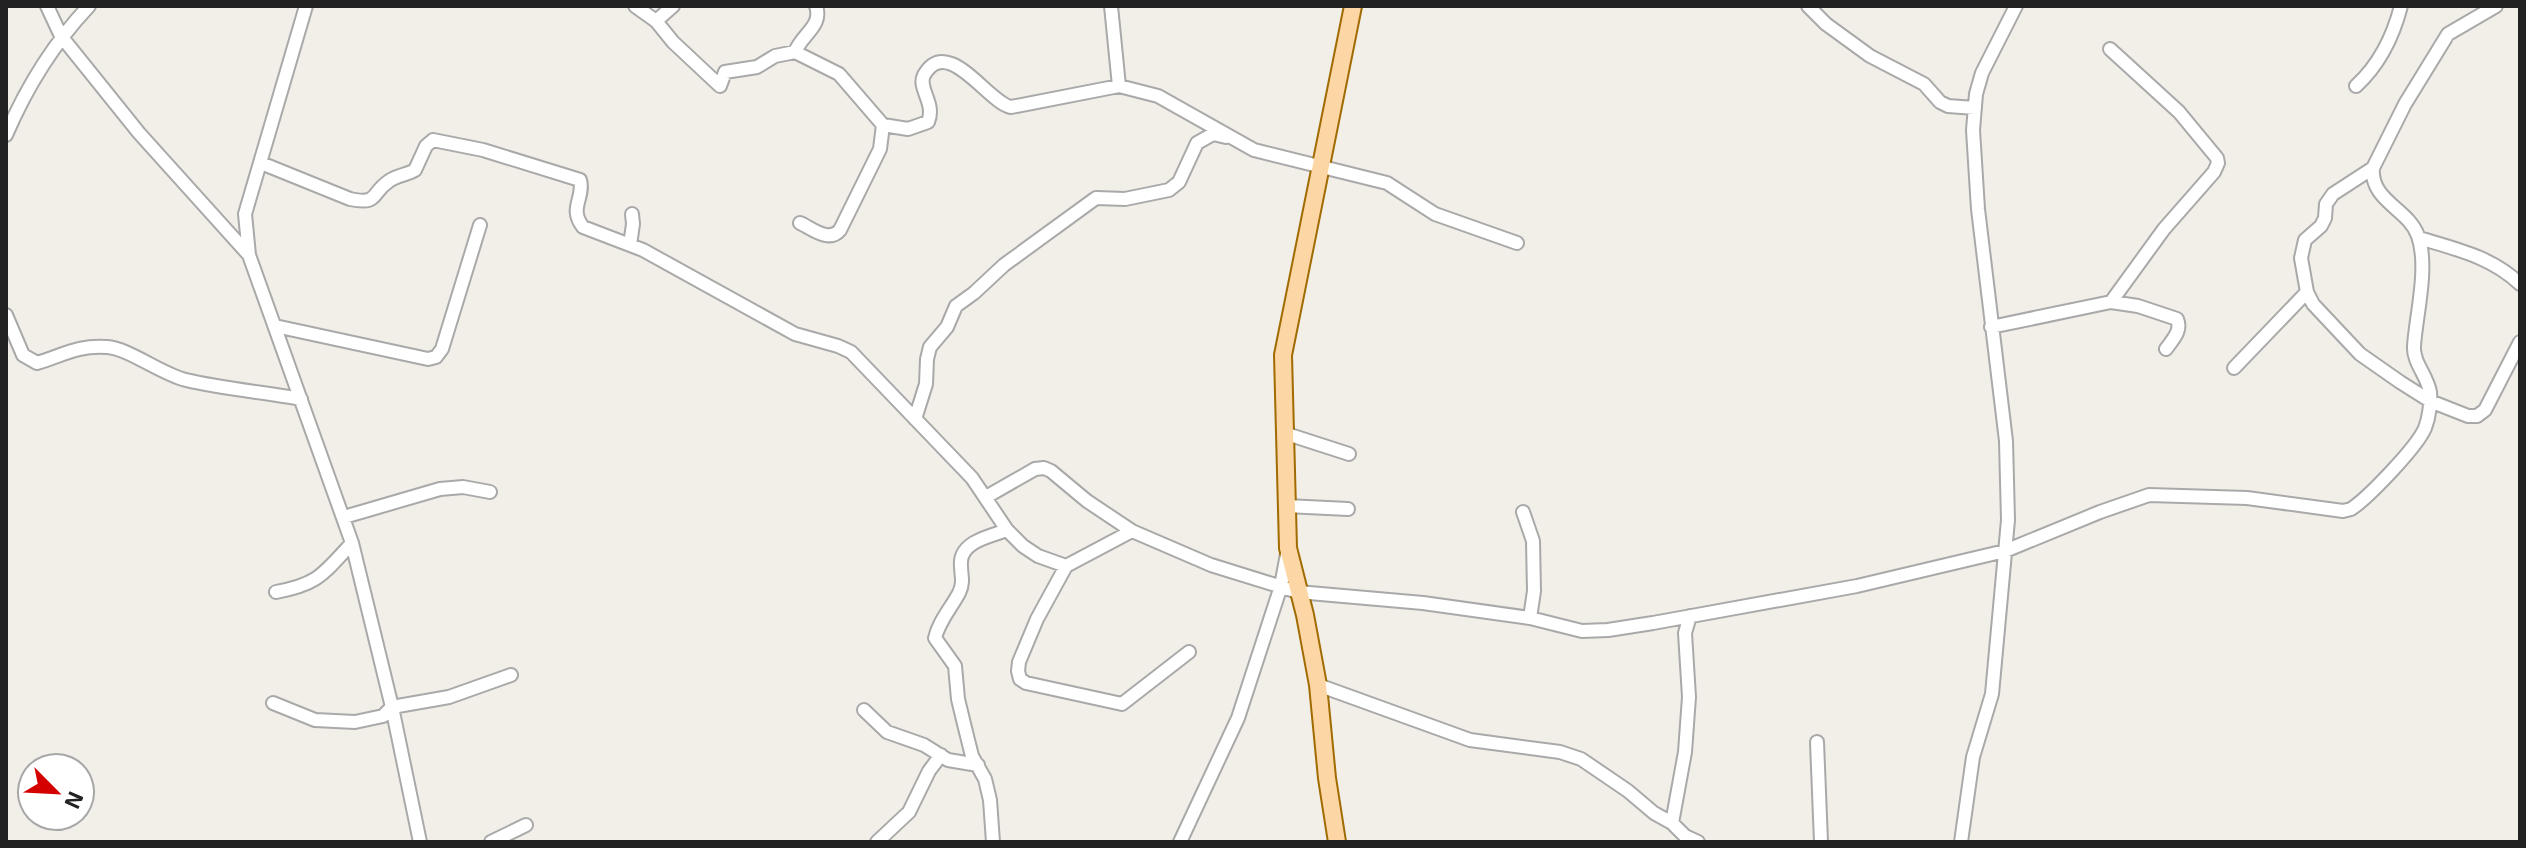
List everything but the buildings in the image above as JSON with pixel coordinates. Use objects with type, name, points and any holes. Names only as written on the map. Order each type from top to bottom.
[{"type":"main road","points":[[1337,842],[1318,685],[1288,548],[1283,355],[1353,6]]},
{"type":"street","points":[[47,6],[61,36],[139,133],[249,255]]},
{"type":"street","points":[[6,135],[39,68],[61,36],[89,6]]},
{"type":"street","points":[[306,6],[245,214],[249,255],[352,543],[392,707],[420,842]]},
{"type":"street","points":[[635,6],[656,21],[673,42],[720,86],[725,72],[757,67],[775,56],[795,52],[839,74],[883,125],[908,129],[928,122],[932,113],[922,84],[923,77],[930,69],[945,62],[952,63],[971,76],[1002,106],[1011,107],[1119,86],[1158,96],[1254,150],[1387,183],[1435,214],[1517,243]]},
{"type":"street","points":[[656,21],[673,6]]},
{"type":"street","points":[[795,52],[799,42],[819,18],[816,6]]},
{"type":"street","points":[[1111,6],[1119,86]]},
{"type":"street","points":[[1808,6],[1826,24],[1870,56],[1924,84],[1940,102],[1948,106],[1975,108]]},
{"type":"street","points":[[1961,842],[1973,757],[1992,694],[2008,520],[2006,441],[1991,327],[1973,130],[1982,73],[2016,6]]},
{"type":"street","points":[[2356,86],[2372,71],[2385,50],[2401,6]]},
{"type":"street","points":[[986,497],[1035,469],[1044,468],[1132,531],[1211,565],[1298,592],[1423,603],[1530,618],[1582,631],[1608,630],[1857,586],[2005,551],[2149,495],[2247,498],[2343,511],[2351,509],[2418,441],[2426,426],[2430,401],[2427,382],[2414,355],[2420,312],[2419,238],[2415,229],[2376,189],[2372,179],[2373,168],[2405,104],[2448,34],[2496,6]]},
{"type":"street","points":[[2110,49],[2179,112],[2218,163],[2214,172],[2164,229],[2111,302]]},
{"type":"street","points":[[800,223],[829,237],[835,236],[880,149],[883,125]]},
{"type":"street","points":[[915,419],[924,394],[930,347],[947,327],[956,306],[1004,265],[1096,198],[1125,199],[1169,190],[1179,182],[1197,143],[1213,134],[1234,138]]},
{"type":"street","points":[[261,163],[350,199],[370,200],[391,179],[415,170],[429,141],[439,140],[580,180],[582,187],[576,206],[577,220],[591,232],[630,245],[795,334],[851,352],[972,478],[1007,530],[1023,546],[1038,556],[1066,566]]},
{"type":"street","points":[[2373,168],[2333,194],[2326,204],[2321,226],[2305,240],[2301,258],[2307,292],[2313,304],[2360,354],[2430,401],[2468,416],[2477,416],[2485,410],[2520,342]]},
{"type":"street","points":[[630,245],[632,214]]},
{"type":"street","points":[[275,326],[428,359],[436,357],[442,349],[480,225]]},
{"type":"street","points":[[2419,238],[2486,260],[2506,271],[2520,284]]},
{"type":"street","points":[[2234,368],[2307,292]]},
{"type":"street","points":[[1991,327],[2111,302],[2138,306],[2177,319],[2180,325],[2178,333],[2166,349]]},
{"type":"street","points":[[6,315],[23,355],[37,363],[69,350],[112,347],[186,380],[301,399]]},
{"type":"street","points":[[1284,433],[1349,454]]},
{"type":"street","points":[[344,517],[440,489],[463,487],[490,492]]},
{"type":"street","points":[[1286,506],[1348,509]]},
{"type":"street","points":[[1523,512],[1533,541],[1534,591],[1530,618]]},
{"type":"street","points":[[993,842],[990,800],[985,779],[972,756],[958,699],[955,666],[935,638],[937,627],[962,585],[961,560],[965,552],[973,543],[1007,530]]},
{"type":"street","points":[[1132,531],[1066,566],[1037,619],[1019,662],[1020,679],[1026,683],[1122,704],[1189,652]]},
{"type":"street","points":[[276,592],[316,580],[352,543]]},
{"type":"street","points":[[1180,842],[1238,718],[1281,586],[1288,548]]},
{"type":"street","points":[[1672,823],[1685,752],[1689,697],[1685,633],[1690,616]]},
{"type":"street","points":[[273,703],[315,720],[373,719],[383,716],[392,707],[449,697],[511,675]]},
{"type":"street","points":[[1318,685],[1470,740],[1560,752],[1581,759],[1672,823],[1685,839],[1698,842]]},
{"type":"street","points":[[864,710],[887,732],[924,745],[955,762],[978,765]]},
{"type":"street","points":[[1817,742],[1821,842]]},
{"type":"street","points":[[877,842],[909,812],[929,771],[941,755]]},
{"type":"street","points":[[491,842],[526,825]]}]
